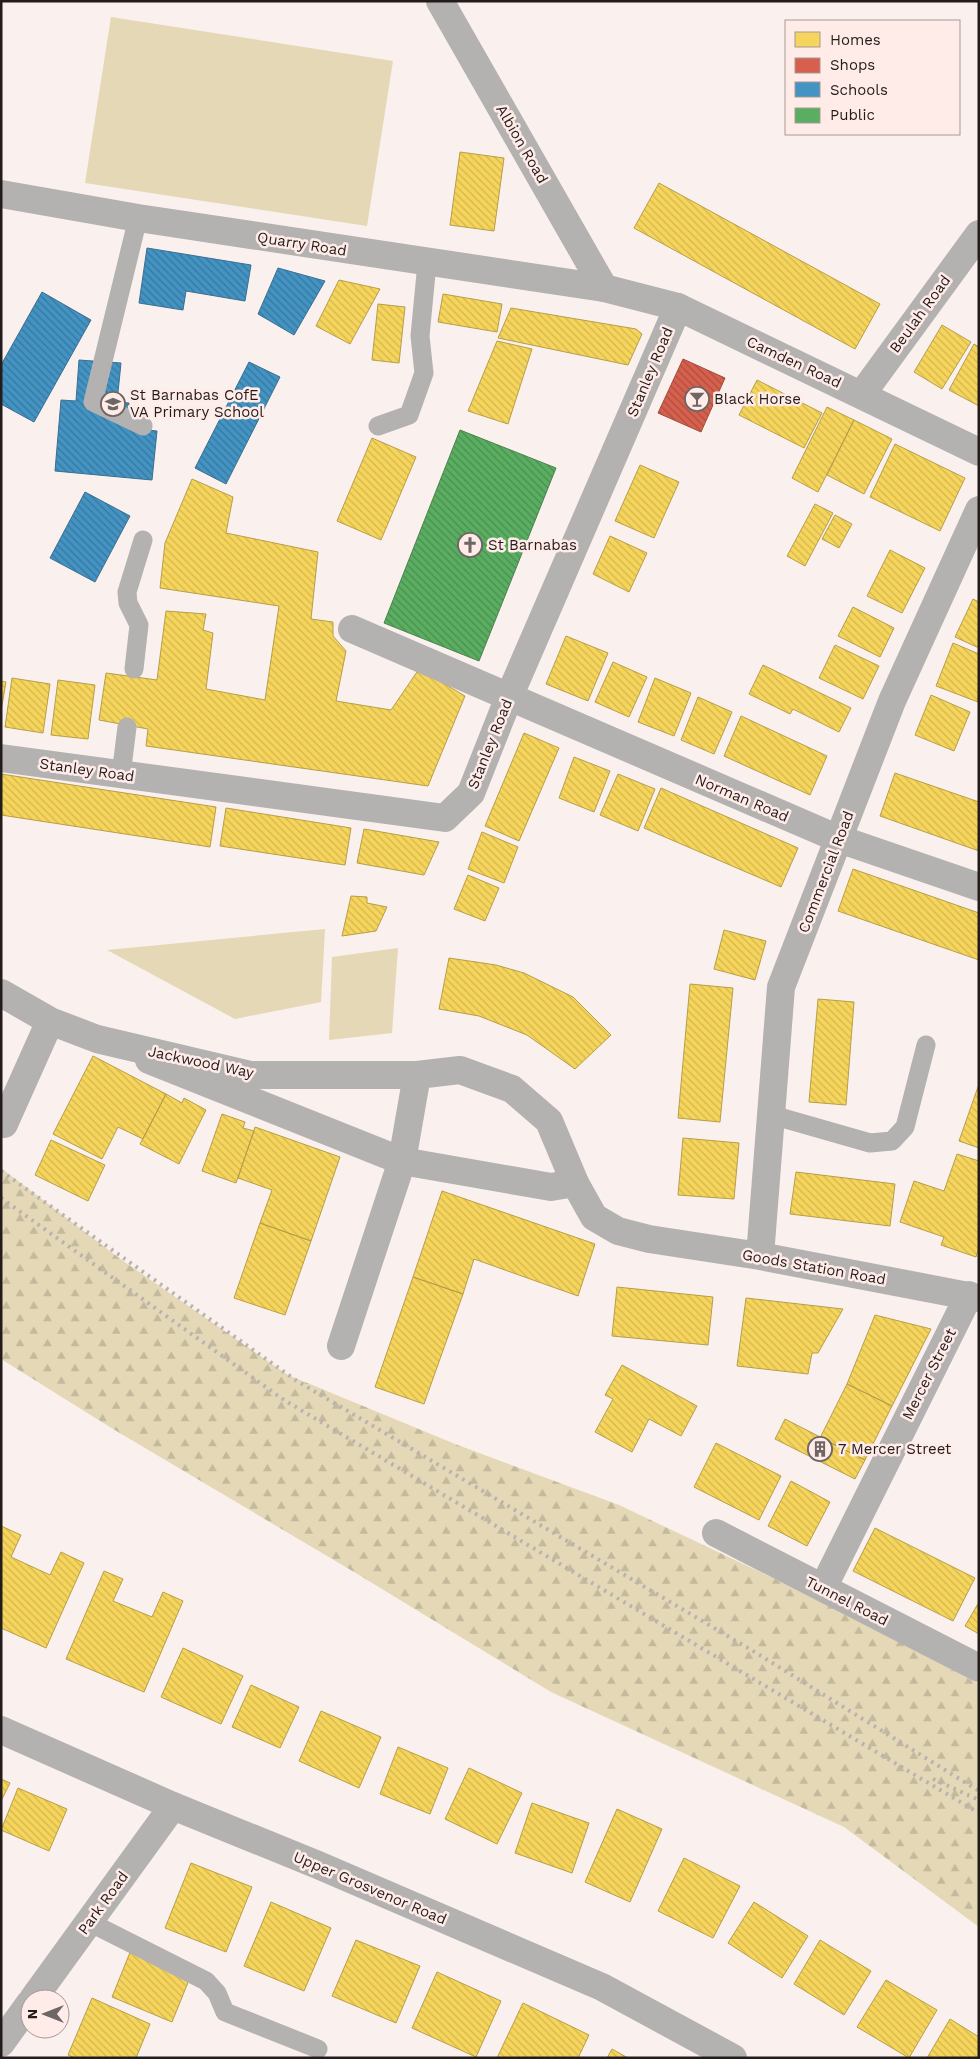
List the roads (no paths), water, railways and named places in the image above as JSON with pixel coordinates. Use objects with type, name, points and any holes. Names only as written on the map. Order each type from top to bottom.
[{"type":"street","name":"Albion Road","points":[[448,4],[604,288]]},
{"type":"street","name":"Quarry Road","points":[[1,194],[138,218],[427,263],[604,288]]},
{"type":"street","name":"Beulah Road","points":[[862,394],[979,234]]},
{"type":"street","name":"Camden Road","points":[[604,288],[678,307],[979,452]]},
{"type":"street","name":"Stanley Road","points":[[1,758],[445,818],[471,793],[509,698],[678,307]]},
{"type":"street","name":"Commercial Road","points":[[760,1256],[781,987],[892,701],[979,510]]},
{"type":"street","name":"Norman Road","points":[[352,630],[839,840],[979,887]]},
{"type":"street","name":"Jackwood Way","points":[[1,993],[50,1021],[97,1039],[250,1075],[417,1075],[460,1070],[512,1089],[548,1121],[575,1183],[594,1217],[618,1231],[649,1240]]},
{"type":"street","points":[[4,1124],[50,1021]]},
{"type":"street","points":[[97,1039],[402,1161],[551,1187],[575,1183]]},
{"type":"street","points":[[341,1346],[402,1161],[417,1075]]},
{"type":"street","name":"Goods Station Road","points":[[649,1240],[760,1256],[974,1296]]},
{"type":"street","name":"Mercer Street","points":[[823,1588],[974,1296]]},
{"type":"street","name":"Tunnel Road","points":[[716,1533],[979,1668]]},
{"type":"street","name":"Upper Grosvenor Road","points":[[1,1730],[174,1806],[318,1865],[602,1987],[733,2058]]},
{"type":"street","name":"Park Road","points":[[40,1989],[174,1806]]},
{"type":"street","points":[[1,2043],[20,2017]]},
{"type":"lane","points":[[138,218],[93,402],[143,426]]},
{"type":"lane","points":[[378,426],[409,415],[424,373],[420,336],[427,263]]},
{"type":"lane","points":[[134,669],[139,625],[128,603],[127,592],[143,540]]},
{"type":"lane","points":[[121,775],[127,727]]},
{"type":"lane","points":[[772,1115],[870,1143],[892,1141],[905,1127],[926,1045]]},
{"type":"lane","points":[[89,1922],[206,1981],[217,1993],[225,2012],[318,2049]]},
{"type":"railway","points":[[1,1171],[297,1381],[753,1651],[979,1791]]},
{"type":"railway","points":[[1,1198],[284,1400],[979,1813]]},
{"type":"railway","points":[[933,1779],[979,1800]]},
{"type":"place","name":"Black Horse","points":[[697,399]]},
{"type":"place","name":"St Barnabas CofE VA Primary School","points":[[113,404]]},
{"type":"place","name":"St Barnabas","points":[[470,545]]},
{"type":"place","name":"7 Mercer Street","points":[[820,1449]]}]
